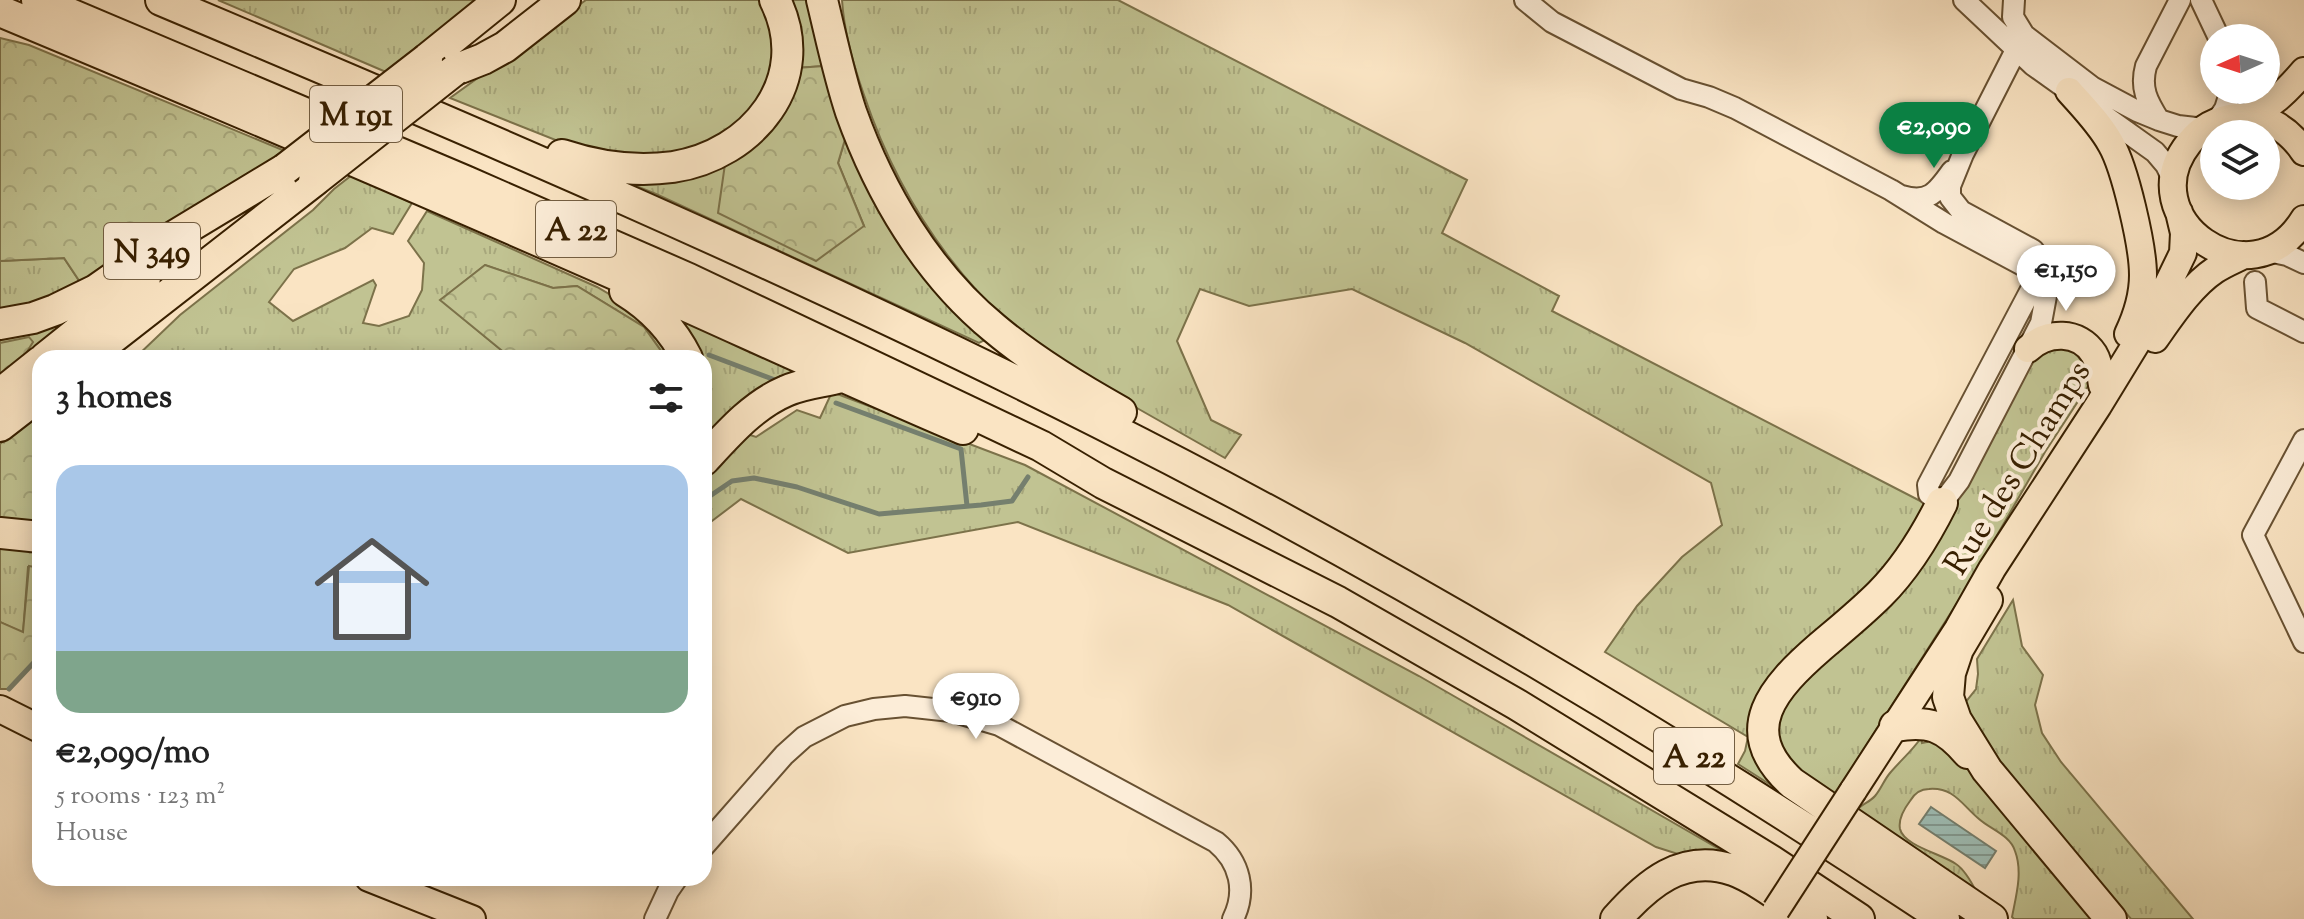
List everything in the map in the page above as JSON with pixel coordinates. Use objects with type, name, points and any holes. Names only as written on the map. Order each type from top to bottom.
[{"type":"highway","name":"A 22","points":[[37,0],[451,175],[715,291],[1027,439],[1103,483],[1338,602],[1492,689],[1757,852],[1859,919]]},
{"type":"highway","name":"A 22","points":[[161,0],[689,227],[1103,424],[1332,545],[1521,652],[1786,815],[1944,919]]},
{"type":"highway","name":"M 191","points":[[55,350],[500,0]]},
{"type":"highway","points":[[455,70],[544,0]]},
{"type":"highway","points":[[455,70],[495,54],[565,0]]},
{"type":"highway","points":[[455,125],[502,132],[575,159],[616,168],[663,168],[701,160],[745,135],[776,98],[785,74],[788,53],[775,0]]},
{"type":"highway","points":[[822,0],[846,96],[862,141],[888,197],[925,253],[976,312],[1044,366],[1105,404],[1264,492],[1332,545]]},
{"type":"highway","points":[[831,0],[837,59]]},
{"type":"highway","points":[[0,11],[496,222],[841,377],[1019,453],[1103,483]]},
{"type":"highway","points":[[0,29],[242,114]]},
{"type":"highway","name":"M 191","points":[[97,350],[455,70]]},
{"type":"highway","name":"N 349","points":[[0,324],[33,318],[87,295],[166,241],[285,169]]},
{"type":"highway","name":"N 349","points":[[127,350],[138,336],[248,246],[314,181]]},
{"type":"highway","points":[[496,222],[630,293],[668,328],[682,350]]},
{"type":"highway","points":[[0,394],[32,368]]},
{"type":"highway","points":[[712,452],[750,414],[784,391],[841,377]]},
{"type":"highway","points":[[0,426],[32,401]]},
{"type":"highway","points":[[1942,503],[1921,541],[1891,583],[1796,668],[1773,694],[1765,713],[1764,741],[1776,766],[1802,791],[1992,919]]},
{"type":"highway","points":[[0,533],[32,536]]},
{"type":"highway","points":[[1987,600],[1958,649],[1948,690],[1956,720],[1987,770]]},
{"type":"highway","points":[[1895,726],[1919,723],[1947,732],[1987,770],[2111,919]]},
{"type":"highway","points":[[1616,919],[1656,881],[1677,870],[1698,866],[1723,868],[1743,875],[1812,919]]},
{"type":"main road","points":[[2246,117],[2278,99],[2304,71]]},
{"type":"main road","points":[[2069,91],[2098,124],[2115,150],[2142,264],[2138,309],[2081,431]]},
{"type":"main road","points":[[2225,120],[2246,117],[2263,119],[2293,137],[2304,152]]},
{"type":"main road","points":[[2304,117],[2304,152]]},
{"type":"main road","points":[[2174,182],[2181,156],[2200,134]]},
{"type":"main road","name":"Rue des Champs","points":[[1773,914],[1958,629],[1992,569],[2139,340],[2181,261],[2185,245],[2174,182]]},
{"type":"main road","points":[[2179,212],[2190,230],[2205,244],[2224,253],[2256,253]]},
{"type":"main road","name":"Rue des Champs","points":[[1958,629],[1987,600],[2172,315],[2219,267],[2286,241],[2304,219]]},
{"type":"main road","points":[[2028,349],[2040,339],[2056,335],[2080,340],[2096,357],[2102,385]]},
{"type":"main road","points":[[0,709],[32,725]]},
{"type":"main road","points":[[369,886],[438,919]]},
{"type":"main road","points":[[389,886],[472,919]]},
{"type":"street","points":[[1525,0],[1552,22],[1670,83],[1735,108],[1902,196],[1944,223],[2020,262],[2037,275],[2046,304],[2041,323],[1959,481],[1942,503],[1929,494],[1928,485],[2037,275],[2039,260],[2033,250],[1961,211],[1950,197],[1950,186],[1963,154],[2016,50]]},
{"type":"street","points":[[1964,0],[2016,50],[2155,152],[2174,182]]},
{"type":"street","points":[[1971,0],[1992,6],[2003,0]]},
{"type":"street","points":[[2014,0],[2013,17],[2024,35],[2092,87],[2159,120],[2178,126],[2200,126]]},
{"type":"street","points":[[2159,120],[2145,97],[2143,77],[2180,0]]},
{"type":"street","points":[[2201,0],[2212,24]]},
{"type":"street","points":[[1902,196],[1918,199],[1935,193],[1963,154]]},
{"type":"street","points":[[2256,253],[2287,255],[2304,263]]},
{"type":"street","points":[[2255,282],[2257,308],[2304,332]]},
{"type":"street","points":[[2304,440],[2253,535],[2304,642]]},
{"type":"street","points":[[712,837],[784,755],[815,730],[845,716],[874,709],[905,706],[938,709],[968,715],[1014,732],[1216,842],[1232,858],[1240,879],[1240,898],[1233,919]]},
{"type":"street","points":[[655,919],[671,886]]},
{"type":"green space","points":[[218,0],[478,0],[386,72]]},
{"type":"green space","points":[[586,0],[759,0],[774,34],[771,78],[739,128],[677,154],[642,157],[563,143],[450,98]]},
{"type":"green space","points":[[785,0],[812,0],[824,66],[796,68]]},
{"type":"green space","points":[[842,0],[1118,0],[1467,180],[1442,233],[1559,296],[1552,311],[1932,507],[1899,560],[1762,696],[1788,796],[1738,764],[1748,737],[1605,652],[1637,606],[1682,557],[1722,525],[1711,483],[1465,343],[1352,289],[1249,306],[1200,289],[1177,341],[1211,420],[1241,435],[1225,458],[1047,355],[999,314],[974,287],[929,228],[892,164],[856,72]]},
{"type":"green space","points":[[0,38],[29,45],[285,151],[82,285],[64,258],[0,261]]},
{"type":"green space","points":[[824,66],[846,136],[838,163],[864,226],[816,261],[718,213],[726,157],[796,68]]},
{"type":"green space","points":[[846,136],[989,338],[979,343],[621,180],[726,157],[864,226],[838,163]]},
{"type":"green space","points":[[352,175],[412,203],[393,234],[372,228],[345,248],[294,269],[269,302],[293,321],[373,280],[376,285],[363,323],[379,326],[409,316],[422,290],[424,263],[408,241],[427,211],[597,287],[631,307],[667,350],[660,350],[644,327],[577,286],[553,288],[485,265],[441,300],[501,350],[143,350],[180,315],[313,210]]},
{"type":"green space","points":[[64,258],[82,285],[46,300],[0,311],[0,261]]},
{"type":"green space","points":[[485,265],[553,288],[577,286],[644,327],[660,350],[501,350],[440,300]]},
{"type":"green space","points":[[672,314],[805,367],[712,443],[712,350],[694,350]]},
{"type":"green space","points":[[67,317],[69,321],[25,355],[0,343],[0,334]]},
{"type":"green space","points":[[29,337],[33,342],[25,355],[0,376],[0,343]]},
{"type":"green space","points":[[2061,344],[2082,357],[2087,368],[2088,386],[2045,452],[1966,589],[1834,796],[1806,780],[1780,745],[1777,723],[1786,698],[1949,515],[2037,350]]},
{"type":"green space","points":[[832,392],[1025,465],[1419,676],[1719,849],[1714,856],[1681,855],[1656,847],[1228,605],[1018,522],[848,553],[741,499],[712,521],[712,471],[747,434],[756,437],[797,410],[820,418]]},
{"type":"green space","points":[[32,418],[32,528],[0,525],[0,444]]},
{"type":"green space","points":[[0,546],[32,549],[23,633],[0,622]]},
{"type":"green space","points":[[29,566],[32,567],[32,665],[9,689],[0,689],[0,622],[23,632]]},
{"type":"green space","points":[[2013,600],[2022,646],[2043,675],[2035,705],[2042,733],[2061,762],[2193,919],[2131,919],[1976,739],[1961,708],[1976,689],[1977,659]]},
{"type":"green space","points":[[1925,733],[1957,751],[2096,919],[2014,919],[2018,867],[2012,845],[1945,791],[1926,789],[1916,794],[1902,814],[1900,829],[1908,840],[1959,867],[1977,893],[1875,825],[1874,820],[1855,812],[1875,796],[1890,773],[1921,738],[1922,743],[1927,742]]},
{"type":"water","points":[[1931,807],[1996,851],[1985,868],[1919,824]]},
{"type":"waterway","points":[[712,356],[775,380]]},
{"type":"waterway","points":[[836,403],[961,449],[967,506]]},
{"type":"waterway","points":[[712,495],[732,481],[754,478],[797,487],[879,514],[1012,501],[1028,477]]},
{"type":"waterway","points":[[9,689],[32,665]]}]
